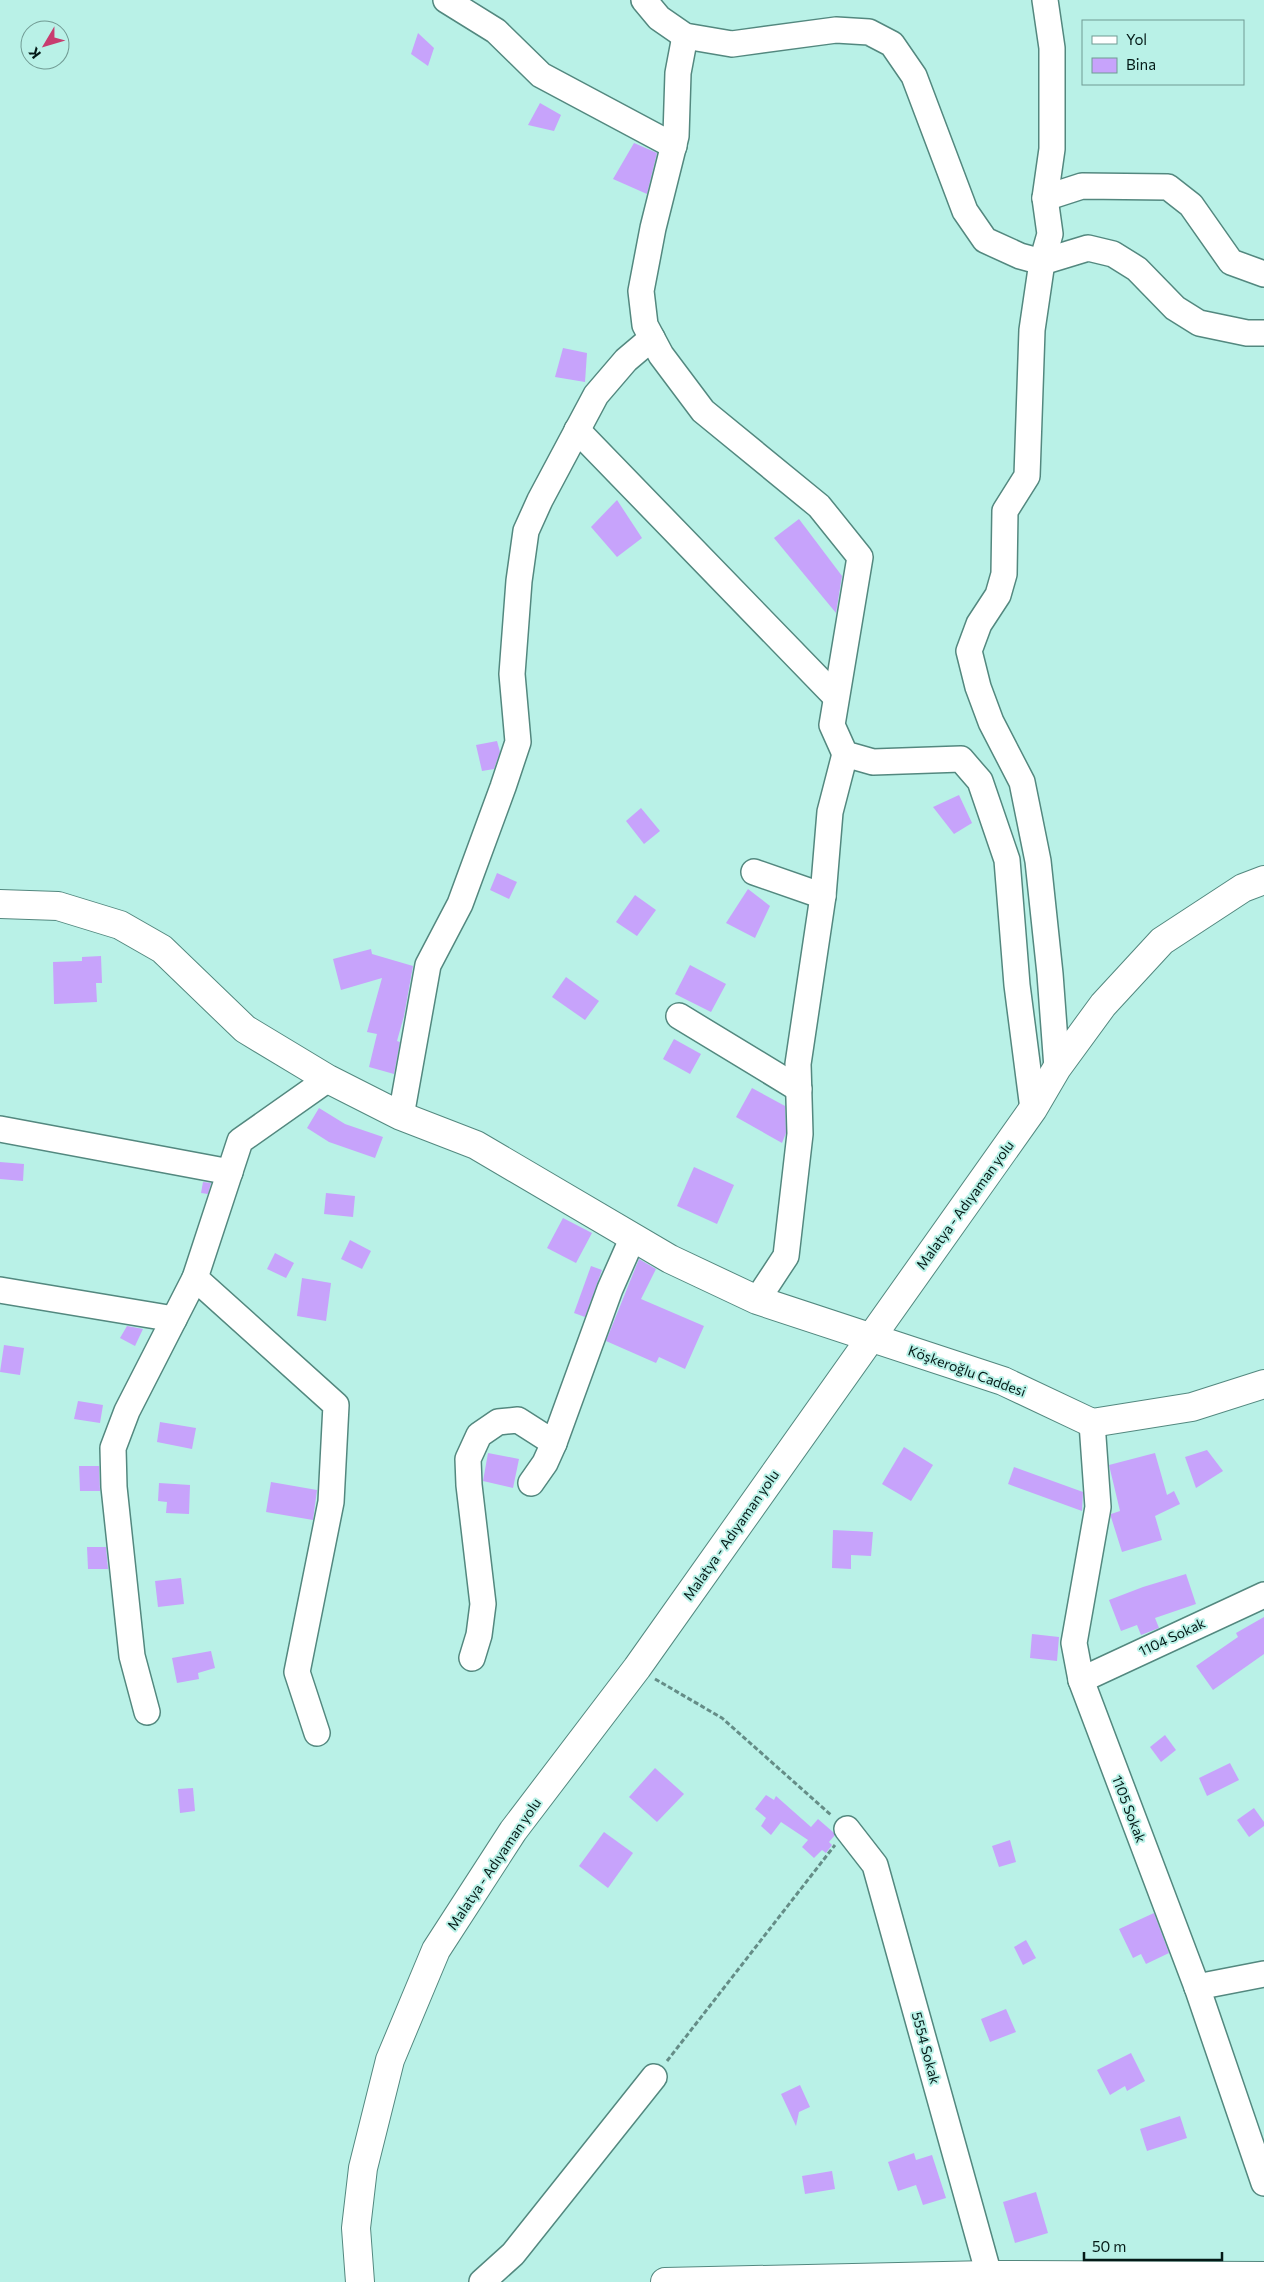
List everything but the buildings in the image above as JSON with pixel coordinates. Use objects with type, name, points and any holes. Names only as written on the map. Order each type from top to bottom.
[{"type":"main road","name":"Malatya - Adıyaman yolu","points":[[360,2282],[356,2228],[363,2168],[390,2060],[436,1950],[513,1832],[637,1668],[1033,1109],[1057,1068],[1103,1004],[1162,940],[1243,888],[1264,880]]},
{"type":"main road","name":"Köşkeroğlu Caddesi","points":[[0,904],[58,906],[120,925],[162,949],[245,1029],[328,1079],[401,1116],[476,1145],[670,1259],[758,1300],[1003,1381],[1092,1423]]},
{"type":"main road","points":[[1092,1423],[1192,1407],[1264,1384]]},
{"type":"main road","points":[[665,2282],[989,2275],[1264,2276]]},
{"type":"street","points":[[446,0],[496,31],[541,75],[674,146]]},
{"type":"street","points":[[644,0],[659,18],[685,36],[732,44],[836,30],[869,32],[892,44],[914,76],[965,211],[985,240],[1020,256],[1042,262],[1088,248],[1113,254],[1137,269],[1175,308],[1199,323],[1247,333],[1264,333]]},
{"type":"street","points":[[1045,0],[1052,48],[1052,149],[1045,198],[1050,234],[1042,262],[1032,330],[1027,476],[1006,511],[1004,574],[998,596],[979,624],[969,651],[978,687],[991,722],[1022,782],[1038,861],[1050,974],[1057,1068]]},
{"type":"street","points":[[685,36],[678,73],[676,136],[653,228],[641,290],[645,325],[661,355],[703,411],[819,506],[860,557],[835,696],[832,725],[845,754],[830,812],[823,896],[798,1064],[800,1134],[786,1256],[758,1300]]},
{"type":"street","points":[[1045,198],[1082,186],[1168,187],[1191,205],[1231,262],[1264,274]]},
{"type":"street","points":[[401,1116],[428,966],[460,904],[518,742],[512,674],[519,581],[526,531],[540,500],[596,395],[626,360],[652,338]]},
{"type":"street","points":[[578,430],[835,696]]},
{"type":"street","points":[[845,754],[873,762],[961,758],[980,781],[1007,860],[1017,985],[1033,1109]]},
{"type":"street","points":[[754,872],[823,896]]},
{"type":"street","points":[[679,1016],[799,1089]]},
{"type":"street","points":[[147,1712],[132,1656],[114,1487],[114,1448],[126,1411],[195,1278],[240,1141],[328,1079]]},
{"type":"street","points":[[0,1129],[230,1172]]},
{"type":"street","points":[[531,1482],[545,1463],[554,1443],[610,1289],[633,1237]]},
{"type":"street","points":[[195,1278],[336,1405],[331,1502],[297,1672],[317,1733]]},
{"type":"street","points":[[0,1290],[174,1319]]},
{"type":"street","points":[[472,1658],[479,1635],[483,1604],[469,1484],[468,1459],[479,1435],[498,1422],[518,1420],[554,1443]]},
{"type":"street","name":"1105 Sokak","points":[[1092,1423],[1098,1507],[1074,1643],[1081,1680],[1197,1987],[1264,2183]]},
{"type":"street","name":"1104 Sokak","points":[[1081,1680],[1264,1595]]},
{"type":"street","name":"5554 Sokak","points":[[847,1829],[875,1865],[989,2275]]},
{"type":"street","points":[[1197,1987],[1264,1974]]},
{"type":"street","points":[[482,2282],[513,2254],[654,2077]]},
{"type":"path","points":[[637,1668],[722,1718],[847,1829],[654,2077]]}]
